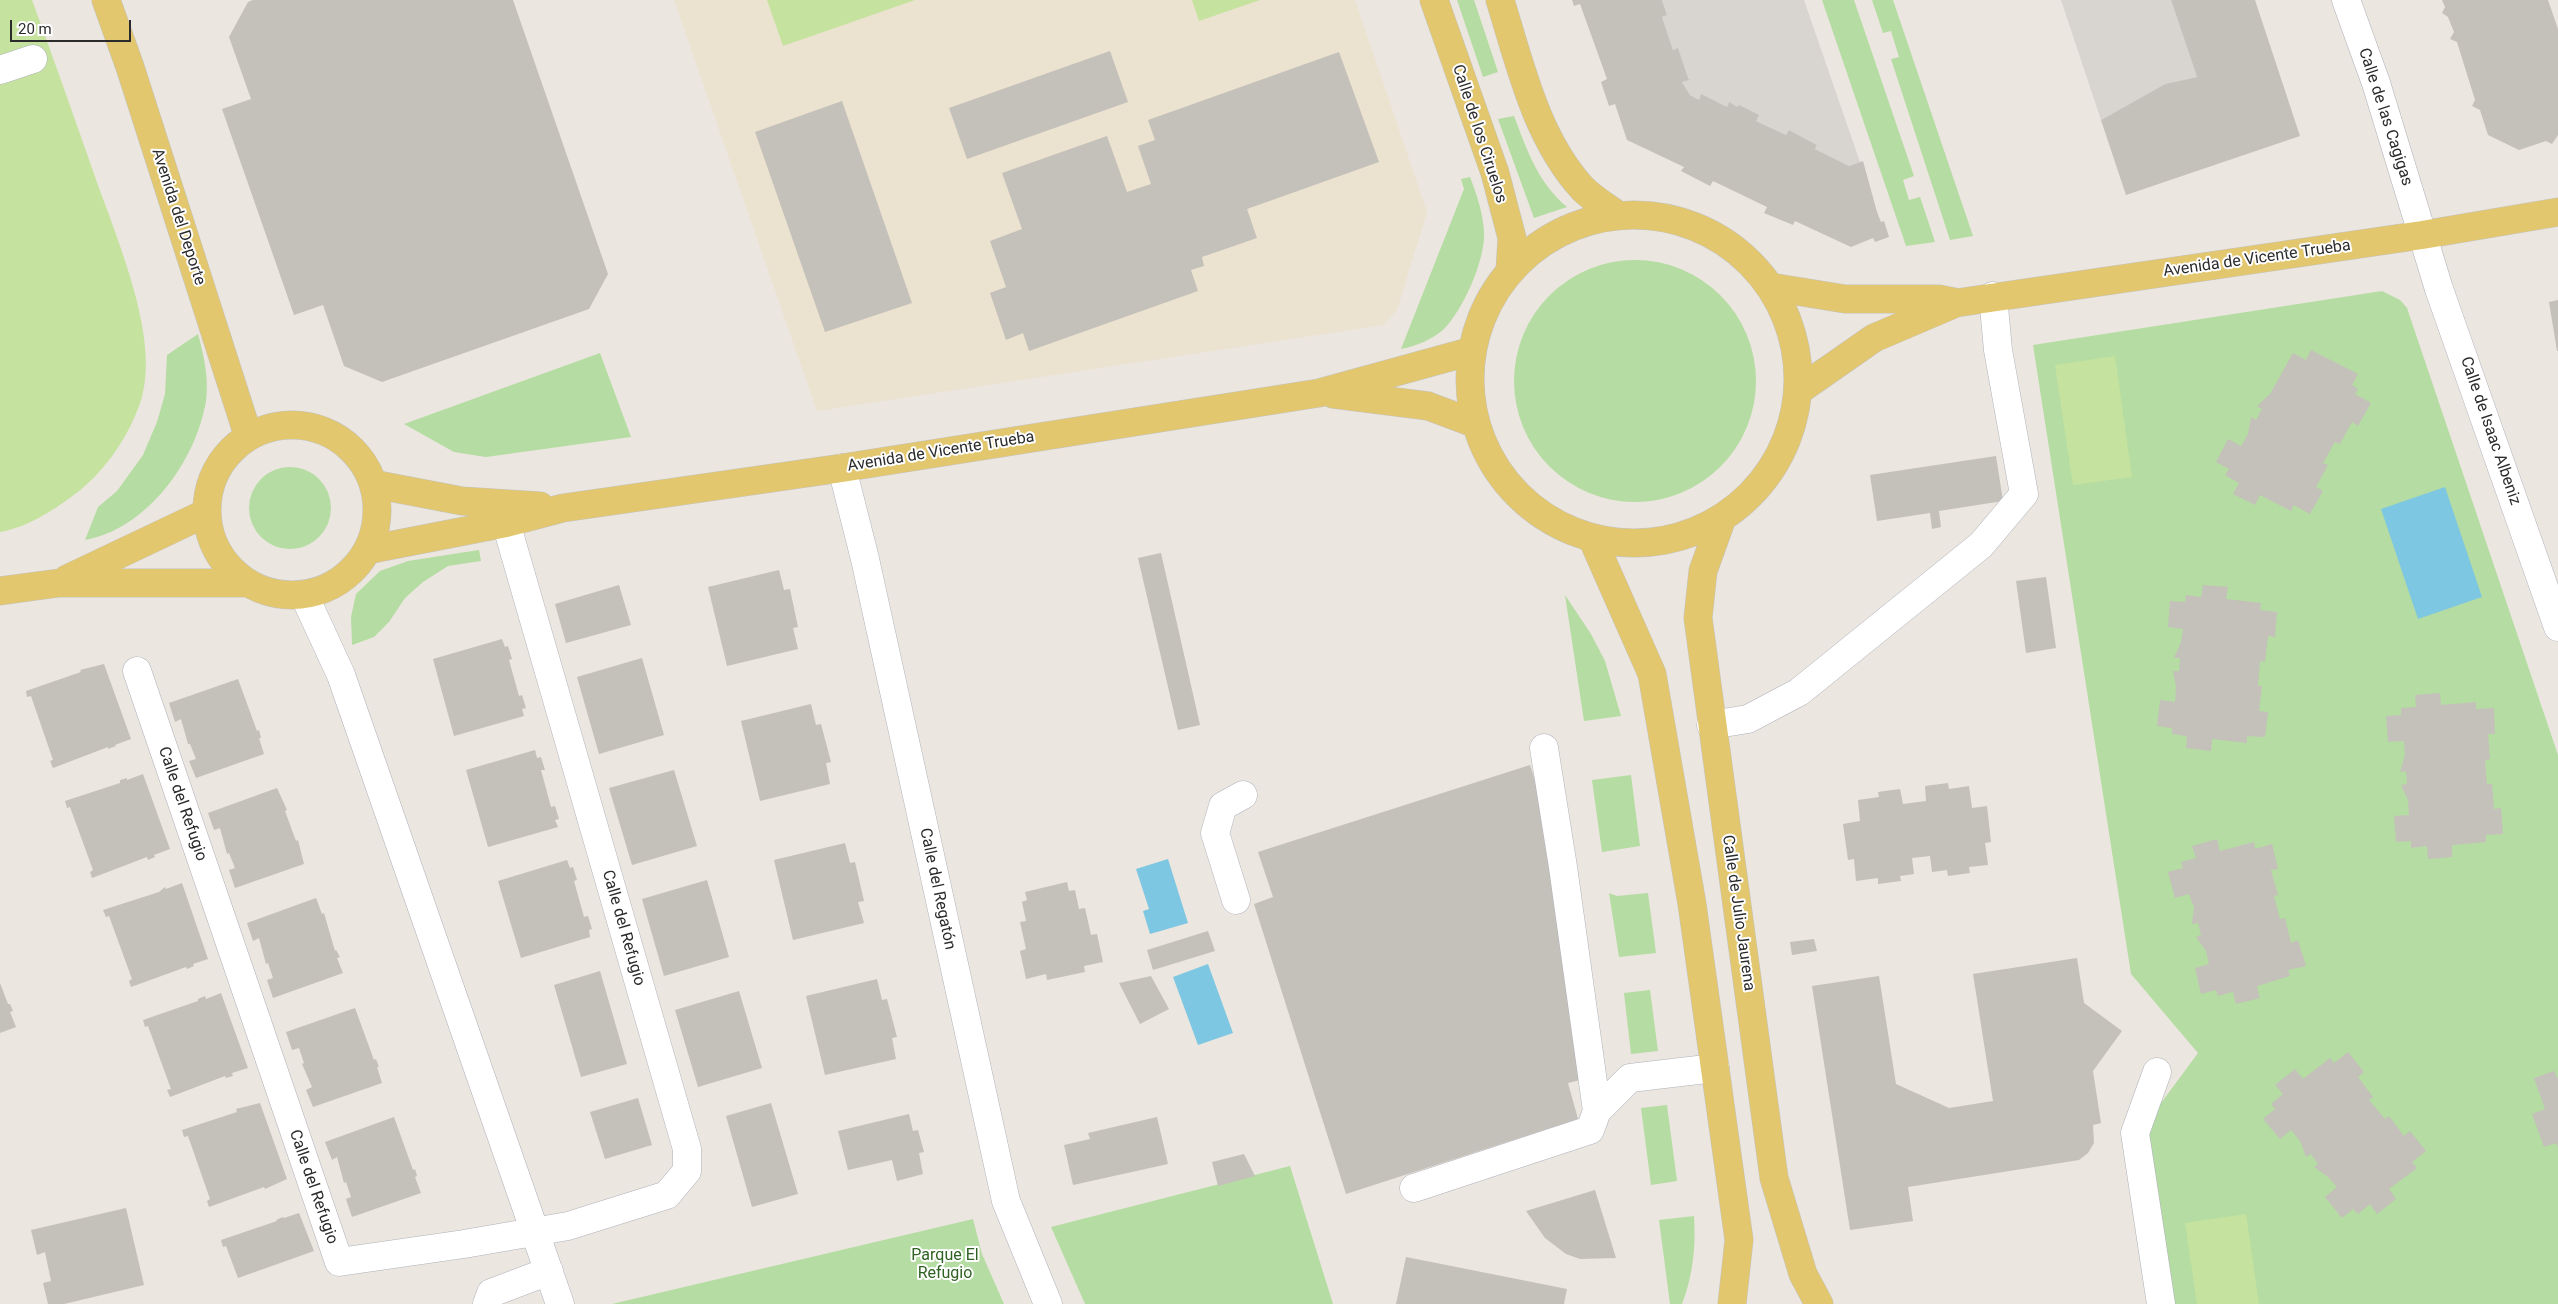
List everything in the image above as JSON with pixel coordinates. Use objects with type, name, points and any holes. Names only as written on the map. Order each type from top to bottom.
[{"type":"main road","name":"Avenida del Deporte","points":[[106,0],[130,67],[248,435]]},
{"type":"main road","name":"Calle de los Ciruelos","points":[[1434,0],[1495,173],[1512,238],[1510,270]]},
{"type":"main road","points":[[1500,0],[1527,85],[1544,130],[1583,189],[1616,214]]},
{"type":"main road","name":"Avenida de Vicente Trueba","points":[[1798,391],[1874,338],[1956,303],[1993,296],[2422,235],[2558,212]]},
{"type":"main road","points":[[1616,214],[1646,214],[1666,217],[1704,229],[1729,244],[1752,264],[1771,287],[1784,311],[1793,337],[1798,364],[1798,391],[1794,417],[1786,441],[1775,464],[1760,484],[1743,502],[1722,518],[1702,529],[1659,542],[1614,542],[1592,538],[1550,520],[1518,496],[1499,473],[1485,449],[1476,424],[1470,382],[1472,351],[1486,308],[1510,270],[1541,242],[1558,232],[1596,218],[1616,214]]},
{"type":"main road","name":"Avenida de Vicente Trueba","points":[[1771,287],[1845,299],[1939,299],[1956,303]]},
{"type":"main road","name":"Avenida de Vicente Trueba","points":[[367,550],[506,523],[563,508],[842,468],[1319,393],[1472,351]]},
{"type":"main road","name":"Avenida de Vicente Trueba","points":[[1319,393],[1428,406],[1476,424]]},
{"type":"main road","points":[[0,591],[59,583],[247,583],[281,595],[304,594],[325,589],[346,575],[367,550],[374,532],[377,506],[373,484],[354,450],[330,433],[309,425],[279,424],[248,435],[227,452],[208,490],[206,513],[213,545],[226,565],[247,583]]},
{"type":"main road","name":"Avenida de Vicente Trueba","points":[[373,484],[462,501],[563,508]]},
{"type":"main road","points":[[59,583],[206,513]]},
{"type":"main road","name":"Calle de Julio Jaurena","points":[[1722,518],[1703,571],[1698,618],[1711,725],[1774,1178],[1803,1274],[1818,1304]]},
{"type":"main road","points":[[1592,538],[1652,674],[1690,889],[1739,1240],[1732,1304]]},
{"type":"street","name":"Calle de las Cagigas","points":[[2346,0],[2376,83],[2422,235]]},
{"type":"street","points":[[0,70],[33,59]]},
{"type":"street","name":"Calle de Isaac Albeniz","points":[[2422,235],[2558,626]]},
{"type":"street","points":[[1711,725],[1748,719],[1799,692],[1981,545],[2024,494],[1998,350],[1993,296]]},
{"type":"street","name":"Calle del Regatón","points":[[842,468],[865,559],[1006,1201],[1048,1304]]},
{"type":"street","name":"Calle del Refugio","points":[[137,671],[339,1262],[464,1244],[568,1226],[667,1195],[687,1171],[687,1149],[506,523]]},
{"type":"street","points":[[304,594],[341,675],[560,1304]]},
{"type":"street","points":[[1544,748],[1563,867],[1597,1111]]},
{"type":"street","points":[[1236,900],[1215,833],[1223,806],[1243,796]]},
{"type":"street","points":[[1414,1188],[1590,1130],[1597,1111],[1630,1078],[1715,1068]]},
{"type":"street","points":[[2157,1072],[2135,1133],[2161,1304]]},
{"type":"street","points":[[487,1304],[491,1293],[549,1272]]},
{"type":"shaded area","points":[[674,0],[1355,0],[1427,212],[1397,310],[1383,325],[817,411]]},
{"type":"shaded area","points":[[1662,0],[1804,0],[1860,162],[1849,166],[1815,149],[1817,145],[1789,130],[1786,135],[1756,121],[1729,103],[1727,107],[1701,95],[1699,100],[1690,95],[1682,82],[1689,79],[1678,49],[1673,50],[1662,17],[1667,15]]},
{"type":"shaded area","points":[[2061,0],[2171,0],[2197,77],[2165,84],[2101,120]]},
{"type":"green space","points":[[0,0],[32,0],[132,283],[145,344],[146,372],[142,397],[133,422],[120,445],[95,477],[76,493],[45,514],[22,526],[0,532]]},
{"type":"green space","points":[[767,0],[915,0],[783,46]]},
{"type":"green space","points":[[1192,0],[1260,0],[1199,21]]},
{"type":"green space","points":[[1457,0],[1474,0],[1498,72],[1483,77]]},
{"type":"green space","points":[[1822,0],[1854,0],[1914,176],[1903,180],[1909,200],[1920,197],[1935,242],[1906,246]]},
{"type":"green space","points":[[1872,0],[1893,0],[1973,236],[1950,240],[1891,59],[1899,57],[1891,31],[1883,33]]},
{"type":"green space","points":[[1514,116],[1541,177],[1557,198],[1567,207],[1534,218],[1498,119]]},
{"type":"green space","points":[[1470,177],[1479,204],[1484,232],[1484,243],[1477,270],[1458,311],[1443,330],[1423,342],[1401,349],[1464,189],[1461,179]]},
{"type":"green space","points":[[1635,260],[1659,263],[1692,275],[1712,288],[1728,304],[1741,324],[1750,346],[1756,381],[1753,405],[1741,438],[1728,458],[1712,474],[1692,487],[1670,496],[1635,502],[1611,499],[1578,487],[1558,474],[1542,458],[1529,438],[1520,416],[1514,381],[1517,357],[1529,324],[1542,304],[1558,288],[1578,275],[1600,266]]},
{"type":"green space","points":[[2382,291],[2400,300],[2407,308],[2558,755],[2558,1304],[2174,1304],[2147,1122],[2198,1053],[2131,974],[2033,345]]},
{"type":"green space","points":[[198,334],[205,367],[206,401],[192,446],[180,468],[165,489],[148,507],[129,522],[108,533],[85,540],[98,507],[117,491],[143,455],[157,422],[165,394],[167,355]]},
{"type":"green space","points":[[600,353],[631,437],[486,457],[454,452],[404,424]]},
{"type":"green space","points":[[2115,356],[2132,477],[2073,485],[2055,365]]},
{"type":"green space","points":[[290,467],[306,470],[319,479],[328,492],[331,508],[328,524],[319,537],[306,546],[290,549],[274,546],[261,537],[252,524],[249,508],[252,492],[261,479],[274,470]]},
{"type":"green space","points":[[479,550],[481,561],[448,566],[423,582],[405,598],[389,622],[374,637],[352,645],[351,617],[356,594],[380,571],[408,561]]},
{"type":"green space","points":[[1565,595],[1591,634],[1605,661],[1621,716],[1584,721]]},
{"type":"green space","points":[[1631,775],[1640,846],[1602,852],[1592,780]]},
{"type":"green space","points":[[1609,893],[1617,896],[1648,893],[1656,953],[1619,957]]},
{"type":"green space","points":[[1650,990],[1658,1051],[1631,1054],[1624,993]]},
{"type":"green space","points":[[1667,1105],[1677,1181],[1651,1185],[1641,1108]]},
{"type":"green space","points":[[1290,1166],[1333,1304],[1085,1304],[1051,1227]]},
{"type":"green space","points":[[2246,1214],[2259,1304],[2197,1304],[2185,1223]]},
{"type":"green space","points":[[1694,1216],[1695,1239],[1689,1282],[1682,1304],[1670,1304],[1659,1220]]},
{"type":"green space","name":"Parque El Refugio","points":[[973,1219],[982,1254],[1004,1304],[612,1304]]},
{"type":"water","points":[[2445,487],[2482,597],[2418,619],[2381,509]]},
{"type":"water","points":[[1168,859],[1188,923],[1150,934],[1143,911],[1149,909],[1136,869]]},
{"type":"water","points":[[1208,964],[1233,1033],[1198,1045],[1173,977]]},
{"type":"building","points":[[253,0],[513,0],[608,274],[589,309],[382,382],[344,366],[323,305],[294,315],[222,109],[251,99],[229,37],[248,2]]},
{"type":"building","points":[[1572,0],[1662,0],[1667,15],[1662,17],[1673,50],[1678,48],[1689,80],[1682,82],[1690,95],[1699,100],[1701,94],[1727,107],[1729,102],[1737,107],[1739,105],[1759,115],[1756,121],[1786,135],[1789,130],[1817,145],[1815,149],[1849,166],[1863,161],[1877,212],[1881,222],[1884,221],[1889,237],[1875,242],[1873,238],[1851,247],[1795,221],[1793,225],[1764,213],[1767,207],[1713,181],[1710,186],[1681,171],[1684,167],[1627,140],[1615,104],[1609,106],[1601,82],[1607,79],[1580,4],[1574,6]]},
{"type":"building","points":[[2171,0],[2255,0],[2300,136],[2126,195],[2101,120],[2165,84],[2197,77]]},
{"type":"building","points":[[2442,0],[2548,0],[2558,29],[2558,135],[2552,144],[2546,141],[2519,150],[2488,135],[2480,110],[2472,106],[2475,100],[2457,42],[2450,39],[2454,32],[2448,17],[2442,13],[2445,7]]},
{"type":"building","points":[[1110,51],[1128,102],[967,159],[949,108]]},
{"type":"building","points":[[1339,52],[1379,162],[1247,209],[1257,238],[1202,257],[1204,266],[1191,270],[1198,291],[1029,351],[1023,333],[1006,340],[990,293],[1006,287],[990,241],[1022,229],[1002,173],[1107,136],[1127,192],[1151,184],[1138,146],[1155,140],[1148,120]]},
{"type":"building","points":[[842,101],[912,303],[825,332],[755,132]]},
{"type":"building","points":[[2558,300],[2558,351],[2557,351],[2549,302]]},
{"type":"building","points":[[2311,350],[2358,374],[2352,385],[2358,389],[2355,394],[2371,403],[2358,426],[2352,422],[2340,444],[2335,442],[2323,463],[2328,465],[2316,487],[2323,491],[2310,514],[2294,505],[2291,511],[2260,495],[2255,505],[2233,494],[2239,483],[2225,475],[2229,469],[2216,462],[2228,439],[2241,446],[2248,434],[2251,417],[2256,420],[2262,409],[2257,406],[2270,394],[2293,353],[2306,360]]},
{"type":"building","points":[[1996,456],[2003,501],[1939,511],[1941,527],[1932,529],[1930,513],[1877,521],[1870,475]]},
{"type":"building","points":[[1161,553],[1200,725],[1178,730],[1138,558]]},
{"type":"building","points":[[779,570],[784,590],[790,589],[798,627],[793,628],[798,649],[727,666],[708,587]]},
{"type":"building","points":[[2046,577],[2056,648],[2026,653],[2016,581]]},
{"type":"building","points":[[619,585],[631,625],[566,643],[555,604]]},
{"type":"building","points":[[2203,585],[2228,587],[2226,599],[2261,603],[2260,610],[2277,612],[2275,637],[2268,636],[2265,662],[2260,661],[2258,686],[2262,686],[2259,711],[2268,712],[2265,737],[2247,736],[2247,743],[2212,739],[2211,751],[2186,748],[2187,736],[2172,734],[2172,728],[2157,726],[2160,700],[2175,702],[2176,687],[2173,671],[2179,671],[2180,658],[2174,658],[2181,642],[2183,629],[2168,627],[2170,601],[2185,602],[2186,595],[2201,597]]},
{"type":"building","points":[[502,639],[505,647],[508,646],[512,659],[509,660],[519,696],[522,695],[526,708],[522,709],[524,716],[454,736],[433,659]]},
{"type":"building","points":[[642,658],[664,735],[599,754],[577,677]]},
{"type":"building","points":[[104,664],[131,739],[53,768],[50,761],[53,760],[31,696],[27,697],[26,691],[81,672],[80,670]]},
{"type":"building","points":[[238,679],[257,731],[259,730],[261,738],[259,738],[264,754],[196,778],[189,761],[196,759],[190,744],[188,744],[181,719],[175,722],[169,703]]},
{"type":"building","points":[[2440,693],[2441,705],[2476,702],[2476,709],[2494,708],[2495,734],[2488,734],[2490,759],[2485,760],[2487,784],[2492,784],[2494,809],[2501,808],[2503,834],[2486,835],[2486,842],[2452,845],[2452,857],[2428,859],[2427,846],[2411,848],[2411,841],[2396,842],[2394,816],[2409,815],[2408,800],[2401,785],[2407,784],[2406,771],[2400,772],[2405,755],[2404,741],[2388,742],[2386,716],[2401,715],[2401,708],[2416,707],[2415,695]]},
{"type":"building","points":[[811,704],[816,725],[821,724],[831,762],[826,763],[830,784],[760,801],[741,721]]},
{"type":"building","points":[[535,750],[537,758],[541,757],[545,770],[541,770],[551,807],[555,806],[559,819],[555,820],[558,827],[488,847],[466,770]]},
{"type":"building","points":[[1530,765],[1545,811],[1584,1079],[1568,1083],[1578,1119],[1346,1194],[1254,904],[1273,897],[1258,852]]},
{"type":"building","points":[[674,770],[697,846],[632,865],[609,788]]},
{"type":"building","points":[[143,774],[170,849],[154,855],[155,857],[148,860],[147,857],[92,878],[90,872],[93,870],[70,807],[67,808],[65,801],[120,783],[120,780],[127,778],[127,780]]},
{"type":"building","points":[[1948,783],[1949,789],[1969,786],[1972,808],[1987,806],[1991,842],[1985,843],[1988,865],[1969,867],[1970,873],[1948,876],[1947,870],[1932,872],[1930,856],[1912,858],[1914,874],[1900,876],[1901,881],[1878,884],[1878,878],[1856,881],[1854,859],[1848,860],[1843,824],[1860,821],[1858,800],[1879,797],[1878,792],[1900,789],[1903,804],[1926,801],[1925,786]]},
{"type":"building","points":[[277,788],[287,810],[285,811],[296,841],[298,840],[304,864],[235,888],[229,870],[235,868],[229,853],[227,854],[220,828],[214,830],[208,813]]},
{"type":"building","points":[[2217,839],[2220,851],[2254,842],[2255,849],[2272,844],[2278,869],[2271,870],[2278,895],[2274,896],[2280,919],[2285,918],[2291,943],[2298,940],[2306,966],[2288,970],[2290,976],[2257,986],[2260,998],[2236,1004],[2233,992],[2218,996],[2216,990],[2201,994],[2195,968],[2209,964],[2206,951],[2196,937],[2201,935],[2198,923],[2192,924],[2194,907],[2189,894],[2175,898],[2168,872],[2183,868],[2181,862],[2196,858],[2192,846]]},
{"type":"building","points":[[845,843],[850,863],[855,862],[864,901],[858,902],[864,923],[793,940],[774,860]]},
{"type":"building","points":[[567,860],[570,868],[573,867],[577,880],[574,881],[584,917],[588,916],[592,929],[589,930],[590,937],[521,958],[498,881]]},
{"type":"building","points":[[707,880],[729,957],[664,976],[642,899]]},
{"type":"building","points":[[1067,882],[1069,891],[1075,890],[1079,909],[1085,908],[1091,935],[1097,934],[1103,962],[1084,966],[1085,972],[1047,980],[1046,974],[1026,979],[1020,951],[1026,949],[1020,922],[1026,921],[1022,902],[1027,900],[1025,892]]},
{"type":"building","points":[[182,883],[208,959],[193,964],[194,966],[187,969],[186,967],[131,987],[129,981],[132,979],[109,916],[106,917],[103,910],[159,892],[165,887],[166,889]]},
{"type":"building","points":[[316,898],[322,914],[324,913],[335,951],[340,957],[337,958],[343,973],[273,998],[267,980],[273,978],[268,963],[266,964],[259,938],[253,941],[247,923]]},
{"type":"building","points":[[1208,931],[1215,951],[1153,970],[1147,950]]},
{"type":"building","points":[[1814,939],[1817,951],[1792,955],[1790,942]]},
{"type":"building","points":[[2077,958],[2084,1003],[2122,1031],[2093,1071],[2101,1123],[2093,1125],[2094,1143],[2088,1153],[2079,1160],[1908,1187],[1913,1221],[1850,1230],[1812,986],[1879,976],[1896,1084],[1949,1108],[1993,1101],[1973,974]]},
{"type":"building","points":[[600,971],[627,1064],[581,1077],[554,985]]},
{"type":"building","points":[[1151,976],[1169,1009],[1140,1024],[1119,983]]},
{"type":"building","points":[[877,979],[882,1000],[887,999],[897,1037],[892,1038],[896,1059],[825,1075],[806,996]]},
{"type":"building","points":[[0,983],[8,1004],[10,1004],[13,1011],[10,1012],[16,1027],[0,1033]]},
{"type":"building","points":[[739,991],[762,1068],[698,1087],[675,1010]]},
{"type":"building","points":[[221,993],[248,1068],[232,1073],[233,1076],[226,1078],[225,1076],[170,1097],[167,1090],[171,1089],[148,1026],[145,1027],[143,1020],[198,1001],[198,999],[205,996],[206,999]]},
{"type":"building","points":[[355,1008],[374,1060],[376,1059],[379,1067],[377,1067],[382,1083],[313,1107],[306,1090],[312,1087],[302,1064],[304,1063],[299,1048],[292,1050],[286,1032]]},
{"type":"building","points":[[2348,1052],[2364,1072],[2358,1077],[2373,1097],[2369,1100],[2385,1119],[2389,1116],[2404,1136],[2410,1131],[2426,1151],[2412,1162],[2417,1168],[2389,1189],[2396,1199],[2377,1214],[2370,1204],[2358,1214],[2353,1209],[2342,1218],[2325,1197],[2337,1187],[2328,1177],[2314,1167],[2318,1164],[2311,1154],[2306,1157],[2300,1141],[2291,1130],[2280,1139],[2263,1119],[2275,1109],[2271,1104],[2283,1094],[2275,1085],[2295,1069],[2303,1079],[2330,1058],[2334,1063]]},
{"type":"building","points":[[2554,1071],[2558,1079],[2558,1148],[2556,1143],[2544,1147],[2532,1114],[2545,1109],[2534,1078]]},
{"type":"building","points":[[638,1098],[652,1145],[605,1159],[590,1112]]},
{"type":"building","points":[[260,1103],[287,1179],[265,1189],[264,1187],[209,1207],[207,1201],[210,1199],[188,1136],[184,1137],[182,1130],[237,1112],[236,1109]]},
{"type":"building","points":[[771,1103],[798,1194],[752,1207],[726,1116]]},
{"type":"building","points":[[909,1114],[913,1131],[918,1130],[924,1152],[919,1153],[923,1174],[897,1181],[892,1160],[848,1170],[838,1131]]},
{"type":"building","points":[[394,1117],[413,1170],[415,1169],[417,1176],[415,1177],[421,1193],[352,1217],[346,1199],[351,1197],[346,1182],[344,1183],[337,1157],[332,1160],[325,1142]]},
{"type":"building","points":[[1157,1117],[1168,1164],[1073,1185],[1064,1145],[1090,1139],[1088,1133]]},
{"type":"building","points":[[1244,1154],[1255,1176],[1218,1186],[1212,1162]]},
{"type":"building","points":[[1595,1190],[1616,1258],[1580,1259],[1566,1254],[1545,1238],[1526,1211]]},
{"type":"building","points":[[126,1208],[144,1285],[64,1304],[48,1304],[43,1283],[51,1281],[45,1252],[37,1255],[31,1230]]},
{"type":"building","points":[[299,1213],[314,1251],[238,1278],[226,1246],[223,1247],[221,1240]]},
{"type":"building","points":[[1406,1257],[1567,1289],[1564,1304],[1396,1304]]}]
